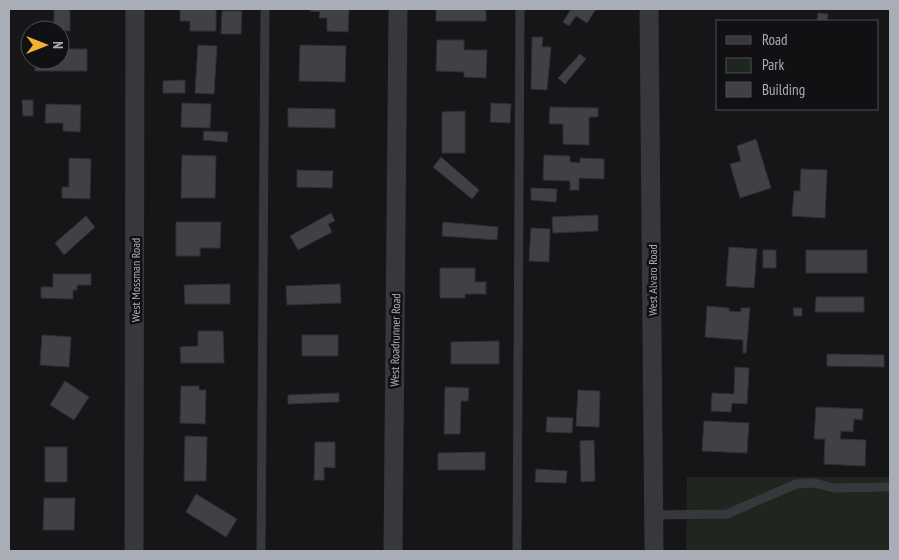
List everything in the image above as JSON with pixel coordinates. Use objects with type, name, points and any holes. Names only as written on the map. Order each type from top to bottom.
[{"type":"street","name":"West Mossman Road","points":[[134,551],[135,9]]},
{"type":"street","name":"West Roadrunner Road","points":[[392,551],[398,9]]},
{"type":"street","name":"West Alvaro Road","points":[[649,9],[654,551]]},
{"type":"lane","points":[[261,551],[265,9]]},
{"type":"lane","points":[[517,551],[520,9]]},
{"type":"lane","points":[[654,515],[727,514],[796,484],[814,483],[834,488],[890,487]]},
{"type":"green space","points":[[687,477],[890,477],[890,551],[686,551]]},
{"type":"building","points":[[54,9],[70,9],[70,20],[54,20]]},
{"type":"building","points":[[180,9],[216,9],[216,31],[190,31],[190,21],[180,21]]},
{"type":"building","points":[[310,9],[349,9],[348,32],[327,31],[327,18],[319,18],[320,12],[310,11]]},
{"type":"building","points":[[436,9],[486,9],[486,21],[436,21]]},
{"type":"building","points":[[571,9],[596,9],[587,23],[576,16],[569,26],[563,22]]},
{"type":"building","points":[[222,11],[242,11],[241,34],[221,34]]},
{"type":"building","points":[[818,13],[828,14],[827,20],[817,20]]},
{"type":"building","points":[[532,37],[543,37],[542,47],[551,47],[547,90],[531,89]]},
{"type":"building","points":[[437,40],[464,40],[464,50],[487,50],[486,78],[464,77],[464,72],[436,71]]},
{"type":"building","points":[[198,45],[217,46],[214,94],[195,93]]},
{"type":"building","points":[[300,45],[346,46],[345,82],[299,81]]},
{"type":"building","points":[[70,49],[87,49],[87,71],[35,71],[70,70]]},
{"type":"building","points":[[580,54],[586,59],[565,84],[558,78]]},
{"type":"building","points":[[185,80],[185,93],[163,93],[163,81]]},
{"type":"building","points":[[22,100],[33,100],[33,116],[23,116]]},
{"type":"building","points":[[182,103],[211,104],[210,128],[181,127]]},
{"type":"building","points":[[491,103],[511,104],[510,123],[490,122]]},
{"type":"building","points":[[46,104],[81,105],[80,132],[63,131],[63,123],[45,123]]},
{"type":"building","points":[[550,107],[598,108],[598,117],[589,117],[589,145],[563,144],[563,124],[549,124]]},
{"type":"building","points":[[288,108],[335,109],[335,128],[288,127]]},
{"type":"building","points":[[465,111],[465,153],[442,153],[442,112]]},
{"type":"building","points":[[204,131],[228,132],[227,142],[203,140]]},
{"type":"building","points":[[756,139],[771,188],[740,198],[730,164],[741,161],[737,146]]},
{"type":"building","points":[[182,155],[216,156],[215,198],[181,198]]},
{"type":"building","points":[[544,155],[570,156],[570,162],[580,163],[580,158],[604,159],[604,179],[579,178],[579,190],[570,190],[570,181],[543,180]]},
{"type":"building","points":[[441,157],[479,190],[472,199],[433,167]]},
{"type":"building","points":[[69,158],[91,159],[90,199],[62,198],[62,187],[69,187]]},
{"type":"building","points":[[801,169],[827,170],[825,218],[792,216],[794,191],[800,191]]},
{"type":"building","points":[[297,170],[333,171],[332,188],[297,187]]},
{"type":"building","points":[[531,188],[557,189],[556,202],[531,200]]},
{"type":"building","points":[[331,213],[335,221],[328,224],[332,232],[298,250],[290,236]]},
{"type":"building","points":[[598,215],[598,231],[553,233],[552,217]]},
{"type":"building","points":[[86,216],[95,227],[64,255],[55,243]]},
{"type":"building","points":[[176,222],[221,222],[220,248],[200,248],[200,256],[176,256]]},
{"type":"building","points":[[443,222],[498,227],[497,240],[442,236]]},
{"type":"building","points":[[531,228],[550,229],[549,262],[529,261]]},
{"type":"building","points":[[729,247],[757,249],[754,288],[726,286]]},
{"type":"building","points":[[763,250],[776,250],[776,268],[763,268]]},
{"type":"building","points":[[806,250],[867,250],[867,273],[806,273]]},
{"type":"building","points":[[440,268],[475,268],[475,282],[486,282],[486,294],[465,294],[465,298],[440,298]]},
{"type":"building","points":[[53,274],[91,274],[91,285],[77,285],[77,290],[73,290],[73,299],[41,298],[41,287],[53,287]]},
{"type":"building","points":[[230,284],[230,304],[185,304],[184,285]]},
{"type":"building","points":[[340,284],[341,303],[287,305],[286,286]]},
{"type":"building","points":[[816,297],[864,297],[864,312],[815,312]]},
{"type":"building","points":[[707,306],[729,308],[729,311],[741,312],[741,308],[750,308],[746,353],[743,353],[743,340],[705,337]]},
{"type":"building","points":[[793,308],[802,308],[802,316],[794,316]]},
{"type":"building","points":[[198,331],[223,331],[224,363],[181,363],[180,347],[198,346]]},
{"type":"building","points":[[42,335],[71,337],[69,367],[40,365]]},
{"type":"building","points":[[302,335],[338,335],[338,356],[302,356]]},
{"type":"building","points":[[499,341],[499,364],[451,364],[451,342]]},
{"type":"building","points":[[827,354],[884,355],[884,367],[827,366]]},
{"type":"building","points":[[735,367],[749,368],[747,404],[732,403],[731,412],[711,411],[712,393],[734,394]]},
{"type":"building","points":[[65,381],[89,397],[74,420],[50,405]]},
{"type":"building","points":[[181,386],[199,386],[199,390],[206,390],[205,424],[180,423]]},
{"type":"building","points":[[445,387],[469,388],[468,401],[461,401],[460,434],[444,434]]},
{"type":"building","points":[[578,390],[600,391],[599,427],[576,426]]},
{"type":"building","points":[[339,393],[339,402],[288,404],[288,395]]},
{"type":"building","points":[[816,407],[863,409],[862,420],[854,419],[853,432],[841,431],[840,439],[866,440],[865,466],[824,464],[825,439],[814,439]]},
{"type":"building","points":[[547,417],[573,418],[572,433],[546,432]]},
{"type":"building","points":[[704,421],[749,423],[747,453],[702,451]]},
{"type":"building","points":[[185,436],[207,437],[206,481],[184,481]]},
{"type":"building","points":[[594,440],[595,481],[581,482],[580,441]]},
{"type":"building","points":[[315,442],[335,442],[335,468],[324,467],[324,480],[314,480]]},
{"type":"building","points":[[45,447],[67,447],[67,482],[45,482]]},
{"type":"building","points":[[485,452],[485,470],[438,470],[438,453]]},
{"type":"building","points":[[536,469],[567,471],[566,483],[535,482]]},
{"type":"building","points":[[196,494],[237,519],[226,537],[186,512]]},
{"type":"building","points":[[44,498],[75,498],[74,530],[43,530]]}]
